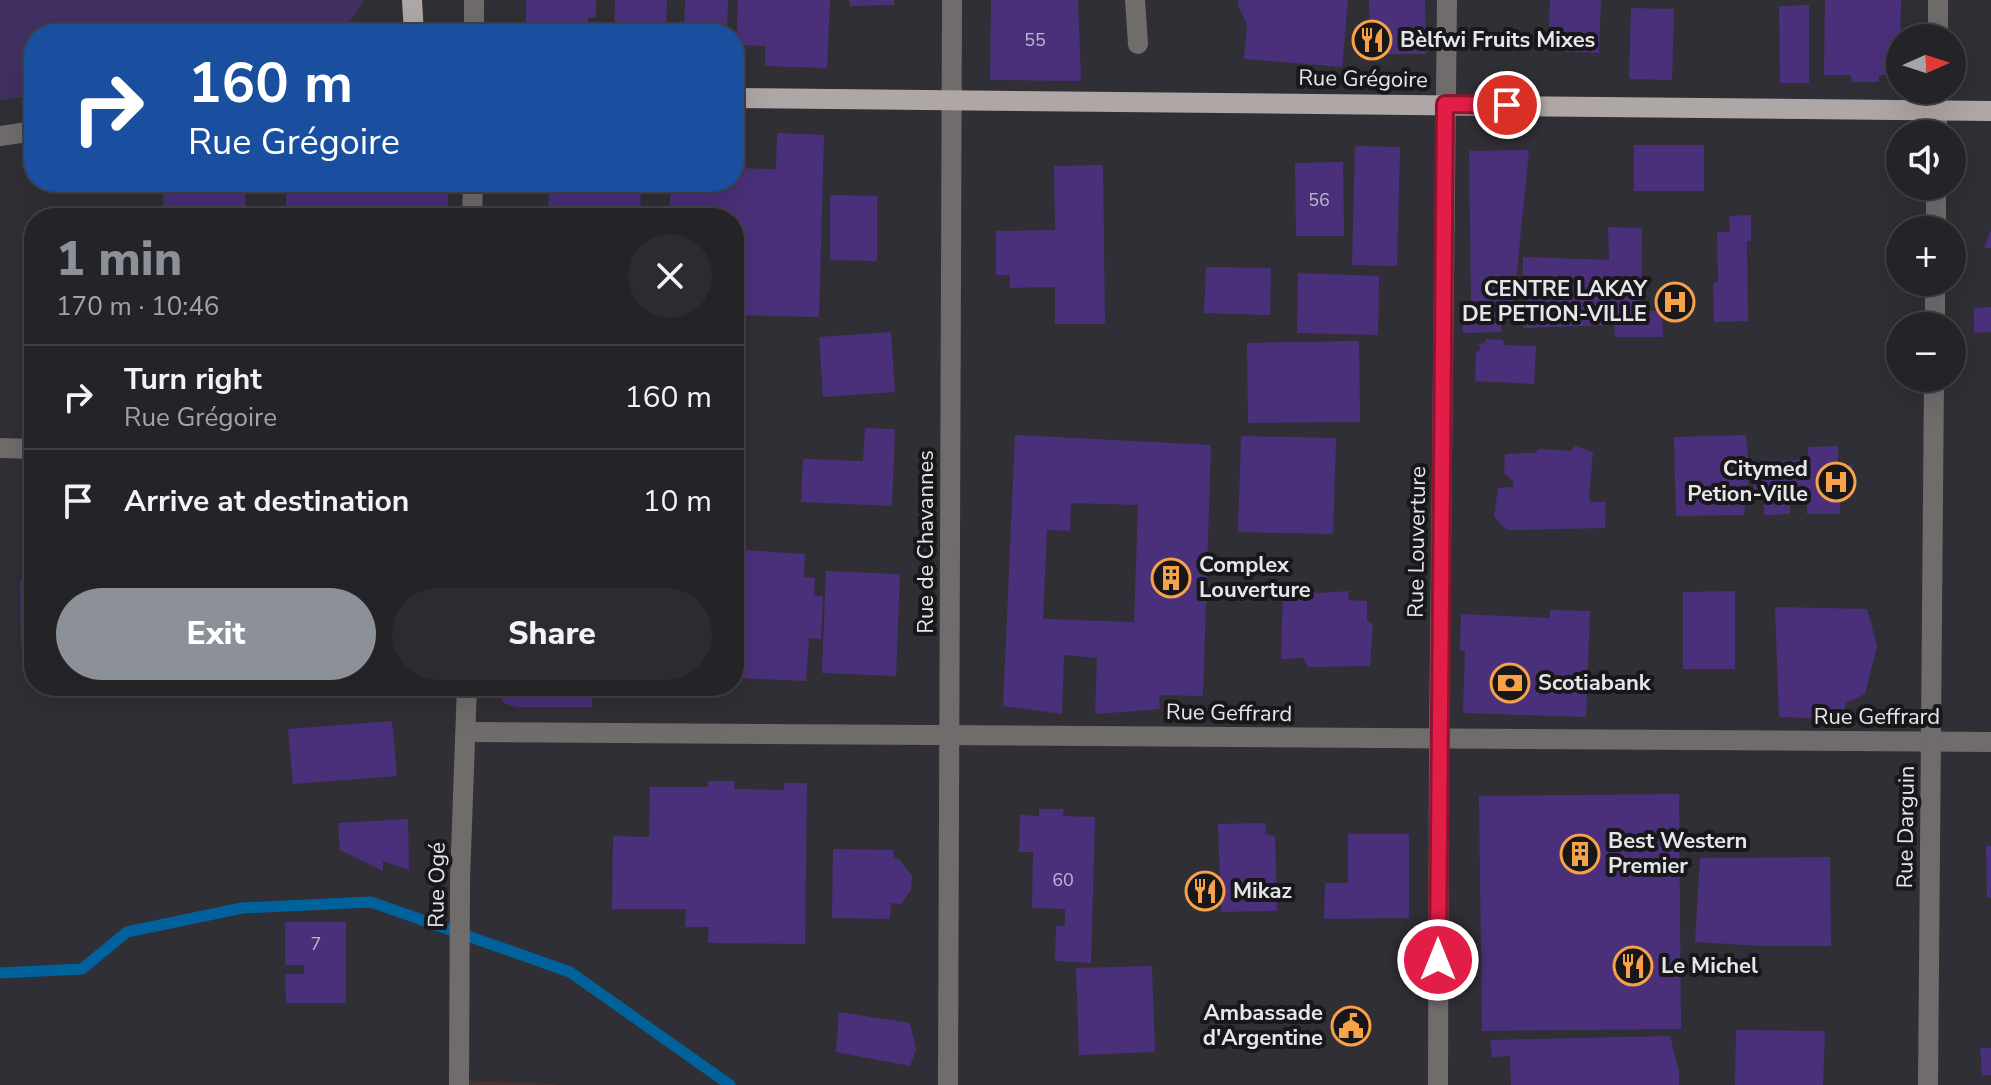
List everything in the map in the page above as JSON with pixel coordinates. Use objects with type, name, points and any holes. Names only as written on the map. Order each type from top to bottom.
[{"type":"main road","points":[[412,0],[413,24]]},
{"type":"main road","name":"Rue Grégoire","points":[[744,98],[1991,111]]},
{"type":"street","points":[[474,0],[474,24]]},
{"type":"street","name":"Rue de Chavannes","points":[[948,1085],[952,0]]},
{"type":"street","points":[[1135,0],[1138,44]]},
{"type":"street","name":"Rue Louverture","points":[[1438,1085],[1447,0]]},
{"type":"street","points":[[1938,0],[1938,24]]},
{"type":"street","points":[[1937,104],[1937,120]]},
{"type":"street","points":[[0,136],[24,132]]},
{"type":"street","name":"Rue Darguin","points":[[1928,1085],[1934,392]]},
{"type":"street","points":[[0,448],[24,449]]},
{"type":"street","name":"Rue Ogé","points":[[459,1085],[460,879],[467,696]]},
{"type":"street","name":"Rue Geffrard","points":[[466,732],[1991,742]]},
{"type":"shaded area","points":[[0,0],[364,0],[347,24],[24,24],[24,97],[0,100]]},
{"type":"shaded area","points":[[459,1080],[556,1084],[557,1085],[459,1085]]},
{"type":"building","points":[[526,0],[596,0],[596,18],[588,17],[588,24],[526,24]]},
{"type":"building","points":[[615,0],[667,0],[666,24],[614,24]]},
{"type":"building","points":[[685,0],[728,0],[727,24],[684,24]]},
{"type":"building","points":[[738,0],[830,0],[827,68],[765,66],[765,46],[744,45],[744,24],[737,24]]},
{"type":"building","points":[[849,0],[894,0],[894,5],[850,6]]},
{"type":"building","points":[[991,0],[1078,0],[1081,81],[990,80]]},
{"type":"building","points":[[1239,0],[1348,0],[1342,67],[1244,59],[1247,24],[1238,6]]},
{"type":"building","points":[[1369,0],[1425,0],[1426,54],[1370,54]]},
{"type":"building","points":[[1550,0],[1601,0],[1599,53],[1548,51]]},
{"type":"building","points":[[1825,0],[1901,0],[1901,24],[1886,24],[1886,75],[1879,75],[1879,82],[1852,82],[1851,75],[1824,75]]},
{"type":"building","points":[[1809,5],[1809,83],[1780,83],[1779,6]]},
{"type":"building","points":[[1631,8],[1674,9],[1672,80],[1629,79]]},
{"type":"building","points":[[777,133],[824,135],[819,317],[744,315],[744,208],[670,208],[670,192],[744,192],[744,168],[776,169]]},
{"type":"building","points":[[1634,145],[1704,145],[1704,191],[1634,191]]},
{"type":"building","points":[[1355,146],[1400,147],[1397,266],[1352,265]]},
{"type":"building","points":[[1529,150],[1514,301],[1471,301],[1469,151]]},
{"type":"building","points":[[1343,162],[1344,236],[1296,236],[1295,163]]},
{"type":"building","points":[[1103,165],[1105,324],[1055,324],[1055,287],[1010,288],[1010,275],[996,275],[996,231],[1055,230],[1054,166]]},
{"type":"building","points":[[163,192],[245,192],[246,208],[163,208]]},
{"type":"building","points":[[286,192],[448,192],[448,208],[286,208]]},
{"type":"building","points":[[549,192],[641,192],[640,208],[548,208]]},
{"type":"building","points":[[830,195],[877,196],[877,261],[830,260]]},
{"type":"building","points":[[1751,215],[1751,241],[1747,241],[1748,321],[1714,322],[1713,283],[1718,281],[1717,232],[1730,232],[1729,216]]},
{"type":"building","points":[[1608,227],[1642,228],[1641,311],[1662,311],[1663,337],[1615,337],[1614,325],[1523,328],[1523,257],[1609,260]]},
{"type":"building","points":[[1991,230],[1991,248],[1984,248]]},
{"type":"building","points":[[1206,267],[1271,268],[1270,315],[1204,313]]},
{"type":"building","points":[[1298,273],[1379,276],[1378,335],[1297,333]]},
{"type":"building","points":[[1991,307],[1991,332],[1974,333],[1974,308]]},
{"type":"building","points":[[1465,312],[1500,312],[1501,332],[1463,333]]},
{"type":"building","points":[[891,332],[895,392],[823,397],[819,337]]},
{"type":"building","points":[[1486,339],[1503,340],[1504,345],[1536,346],[1534,384],[1475,381],[1476,352],[1480,350],[1479,344],[1485,343]]},
{"type":"building","points":[[1359,341],[1360,422],[1248,423],[1247,343]]},
{"type":"building","points":[[865,428],[895,429],[892,506],[801,502],[803,459],[863,461]]},
{"type":"building","name":"Complex Louverture","points":[[1015,435],[1211,445],[1203,696],[1159,695],[1160,709],[1095,714],[1097,658],[1064,655],[1062,714],[1003,706]],"holes":[[[1071,503],[1138,505],[1134,622],[1043,619],[1047,530],[1070,531]]]},
{"type":"building","points":[[1746,435],[1749,475],[1744,515],[1676,516],[1674,437]]},
{"type":"building","points":[[1241,436],[1336,438],[1333,534],[1238,532]]},
{"type":"building","points":[[1575,446],[1593,452],[1589,498],[1591,502],[1606,502],[1605,528],[1508,530],[1501,525],[1494,516],[1498,488],[1513,487],[1513,481],[1504,473],[1505,454],[1535,453],[1539,449],[1571,451]]},
{"type":"building","points":[[1838,446],[1838,465],[1852,465],[1853,495],[1840,495],[1840,514],[1807,514],[1807,494],[1790,494],[1790,514],[1764,515],[1764,492],[1754,492],[1753,461],[1808,460],[1808,447]]},
{"type":"building","points":[[745,550],[805,554],[804,577],[815,578],[814,596],[823,596],[821,639],[809,638],[806,681],[744,678]]},
{"type":"building","points":[[826,571],[900,574],[896,676],[822,673]]},
{"type":"building","points":[[20,581],[24,581],[24,645],[21,645]]},
{"type":"building","points":[[1283,587],[1320,593],[1349,591],[1348,600],[1367,601],[1367,621],[1373,625],[1370,666],[1308,667],[1303,658],[1281,659]]},
{"type":"building","points":[[1735,591],[1735,669],[1683,669],[1683,592]]},
{"type":"building","points":[[1775,607],[1867,609],[1877,646],[1865,694],[1846,703],[1843,719],[1779,717]]},
{"type":"building","points":[[1550,610],[1590,611],[1586,717],[1463,713],[1465,651],[1460,650],[1461,614],[1550,618]]},
{"type":"building","points":[[501,696],[592,696],[592,707],[516,707],[504,703]]},
{"type":"building","points":[[392,721],[397,776],[293,784],[288,729]]},
{"type":"building","points":[[708,781],[735,781],[734,789],[784,790],[784,783],[807,783],[805,944],[708,943],[709,927],[685,927],[686,909],[612,909],[613,836],[649,837],[650,787],[708,787]]},
{"type":"building","name":"Best Western Premier","points":[[1679,794],[1681,1029],[1482,1031],[1479,796]]},
{"type":"building","points":[[1039,809],[1064,809],[1063,816],[1095,817],[1091,963],[1055,961],[1056,926],[1065,926],[1065,909],[1032,908],[1033,852],[1019,852],[1020,815],[1039,816]]},
{"type":"building","points":[[408,819],[409,870],[383,861],[383,871],[340,850],[338,823]]},
{"type":"building","points":[[1266,823],[1265,834],[1275,836],[1277,911],[1221,912],[1218,824]]},
{"type":"building","points":[[1348,834],[1409,834],[1409,918],[1324,919],[1325,883],[1348,883]]},
{"type":"building","points":[[1986,846],[1991,846],[1991,898],[1987,898]]},
{"type":"building","points":[[833,849],[893,850],[894,857],[912,876],[911,890],[901,904],[891,903],[890,919],[832,918]]},
{"type":"building","points":[[1830,857],[1831,946],[1695,942],[1700,858]]},
{"type":"building","points":[[285,922],[346,922],[346,1003],[286,1003],[285,974],[304,974],[304,965],[285,965]]},
{"type":"building","points":[[1152,966],[1155,1052],[1079,1055],[1076,968]]},
{"type":"building","points":[[839,1012],[910,1023],[916,1050],[910,1066],[836,1052]]},
{"type":"building","points":[[1736,1030],[1825,1031],[1823,1085],[1735,1085]]},
{"type":"building","points":[[1670,1036],[1679,1085],[1511,1085],[1510,1056],[1492,1057],[1490,1040]]},
{"type":"building","points":[[1980,1048],[1991,1048],[1991,1075],[1982,1076]]},
{"type":"waterway","points":[[0,973],[82,969],[127,932],[242,908],[371,902],[570,972],[730,1085]]},
{"type":"place","name":"Bèlfwi Fruits Mixes","points":[[1372,40]]},
{"type":"place","name":"CENTRE LAKAY DE PETION-VILLE","points":[[1675,302]]},
{"type":"place","name":"Citymed Petion-Ville","points":[[1836,482]]},
{"type":"place","name":"Complex Louverture","points":[[1171,578]]},
{"type":"place","name":"Scotiabank","points":[[1510,683]]},
{"type":"place","name":"Best Western Premier","points":[[1580,854]]},
{"type":"place","name":"Mikaz","points":[[1205,891]]},
{"type":"place","name":"Le Michel","points":[[1633,966]]},
{"type":"place","name":"Ambassade d'Argentine","points":[[1351,1026]]},
{"type":"route","points":[[1438,960],[1445,104],[1507,105]]}]
